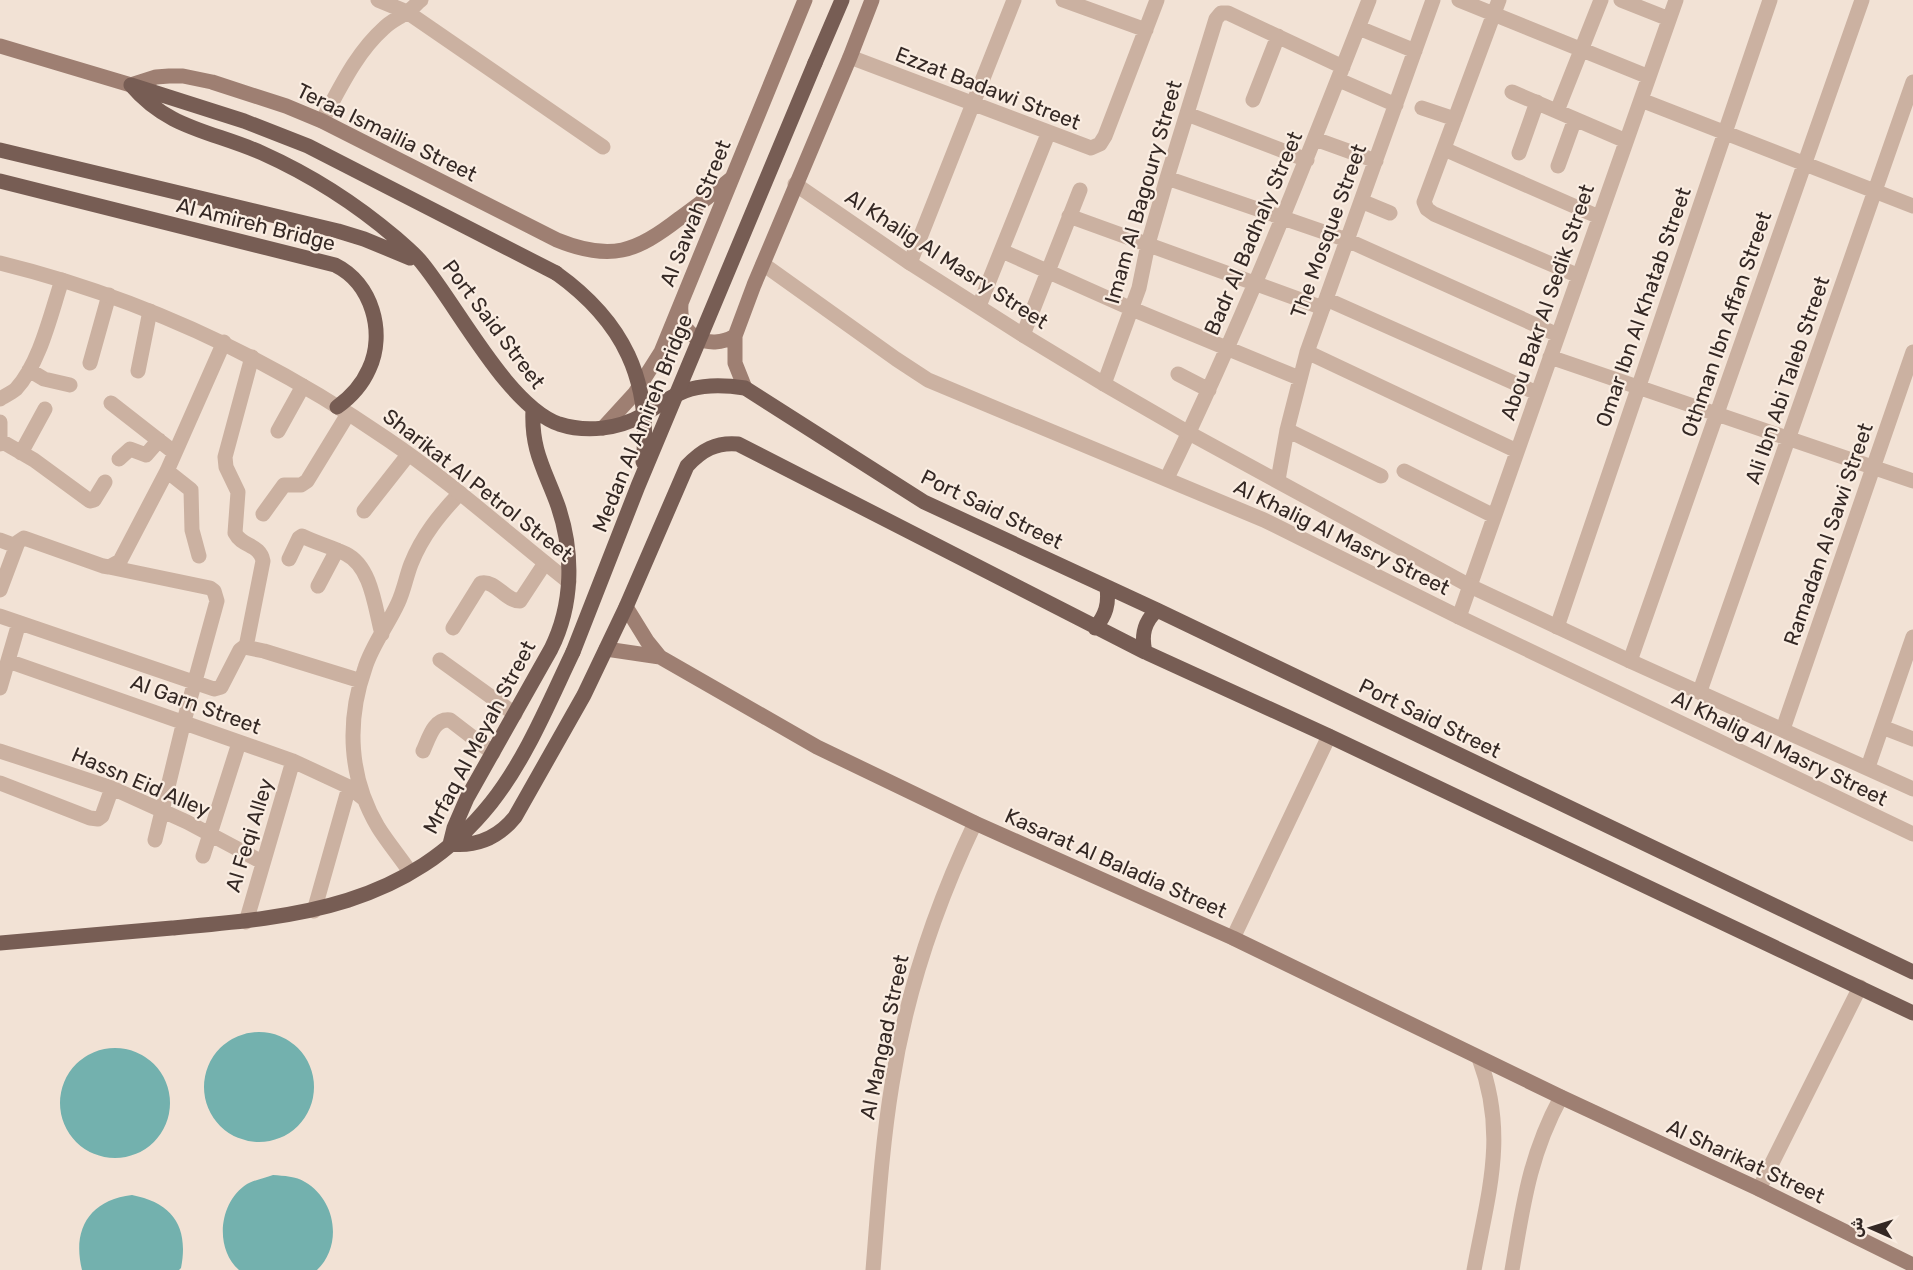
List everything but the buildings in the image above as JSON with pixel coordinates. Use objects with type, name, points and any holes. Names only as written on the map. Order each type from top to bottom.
[{"type":"main road","name":"Al Sawah Street","points":[[603,428],[620,411],[649,373],[661,352],[805,0]]},
{"type":"main road","name":"Medan Al Amireh Bridge","points":[[450,844],[490,803],[507,780],[573,652],[638,486],[842,0]]},
{"type":"main road","points":[[745,388],[735,363],[733,350],[735,336],[762,264],[872,0]]},
{"type":"main road","points":[[0,45],[244,121],[308,146],[556,273],[594,304],[610,323],[633,366],[644,413],[645,446],[638,486]]},
{"type":"main road","name":"Teraa Ismailia Street","points":[[131,85],[156,77],[183,76],[258,96],[321,121],[557,240],[589,250],[621,251],[651,240],[732,178]]},
{"type":"main road","name":"Port Said Street","points":[[131,85],[147,103],[169,118],[261,153],[317,181],[372,219],[421,262],[499,371],[533,410],[546,418],[566,426],[588,429],[603,428],[631,421],[672,396],[689,389],[708,386],[745,388],[924,502],[1157,610],[1913,972]]},
{"type":"main road","name":"Al Amireh Bridge","points":[[0,150],[338,231],[373,242],[421,262]]},
{"type":"main road","name":"Al Amireh Bridge","points":[[0,181],[324,262],[346,271],[364,291],[374,315],[376,341],[370,367],[342,411]]},
{"type":"main road","points":[[682,301],[682,320],[692,335],[709,343],[718,343],[735,336]]},
{"type":"main road","name":"Mrfaq Al Meyah Street","points":[[0,943],[246,922],[314,911],[374,891],[410,872],[450,844],[460,812],[559,633],[569,582],[565,531],[555,499],[537,457],[533,433],[533,410]]},
{"type":"main road","points":[[450,844],[482,842],[501,832],[515,817],[574,714],[606,649],[687,466],[705,450],[727,443],[749,448],[1144,652],[1329,736],[1913,1012]]},
{"type":"main road","points":[[1095,628],[1105,613],[1107,588]]},
{"type":"main road","name":"Kasarat Al Baladia Street","points":[[626,607],[660,657]]},
{"type":"main road","points":[[1144,652],[1144,629],[1157,610]]},
{"type":"main road","name":"Kasarat Al Baladia Street","points":[[606,649],[660,657],[817,747],[975,823],[1233,938],[1561,1097]]},
{"type":"main road","name":"Al Sharikat Street","points":[[1561,1097],[1759,1189],[1913,1265]]},
{"type":"street","points":[[378,0],[407,12],[603,147]]},
{"type":"street","points":[[321,121],[365,48],[382,29],[421,0]]},
{"type":"street","points":[[910,263],[1014,0]]},
{"type":"street","points":[[1063,0],[1146,30]]},
{"type":"street","name":"Ezzat Badawi Street","points":[[850,57],[1048,134],[1091,148],[1100,144],[1157,0]]},
{"type":"street","name":"Badr Al Badhaly Street","points":[[1167,478],[1256,284],[1370,0]]},
{"type":"street","name":"The Mosque Street","points":[[1278,480],[1287,430],[1307,352],[1433,0]]},
{"type":"street","points":[[1459,0],[1496,7],[1581,50],[1649,77]]},
{"type":"street","points":[[1557,111],[1601,0]]},
{"type":"street","points":[[1621,0],[1669,19]]},
{"type":"street","name":"Abou Bakr Al Sedik Street","points":[[1459,617],[1676,0]]},
{"type":"street","name":"Omar Ibn Al Khatab Street","points":[[1557,627],[1770,0]]},
{"type":"street","name":"Othman Ibn Affan Street","points":[[1630,661],[1862,0]]},
{"type":"street","points":[[1496,7],[1424,202],[1427,209],[1434,214],[1579,276]]},
{"type":"street","name":"Imam Al Bagoury Street","points":[[1104,384],[1132,309],[1167,178],[1216,18],[1221,13],[1228,13],[1278,36]]},
{"type":"street","points":[[1359,28],[1414,51]]},
{"type":"street","points":[[1253,100],[1278,36],[1396,105]]},
{"type":"street","name":"Ali Ibn Abi Taleb Street","points":[[1700,691],[1913,82]]},
{"type":"street","points":[[1512,92],[1626,141]]},
{"type":"street","points":[[1641,100],[1913,206]]},
{"type":"street","points":[[1518,153],[1537,102]]},
{"type":"street","points":[[1422,108],[1455,119]]},
{"type":"street","points":[[1187,114],[1307,160]]},
{"type":"street","points":[[1558,166],[1575,119]]},
{"type":"street","points":[[979,306],[1048,134]]},
{"type":"street","points":[[1315,140],[1376,161]]},
{"type":"street","points":[[1444,149],[1599,217]]},
{"type":"street","points":[[1167,178],[1347,240],[1558,335]]},
{"type":"street","name":"Al Khalig Al Masry Street","points":[[795,184],[910,263],[1104,384],[1189,433],[1470,586],[1913,789]]},
{"type":"street","points":[[1023,335],[1080,190]]},
{"type":"street","points":[[1361,201],[1390,213]]},
{"type":"street","points":[[1069,216],[1256,284],[1324,304],[1537,393]]},
{"type":"street","points":[[1002,251],[1132,309],[1299,378]]},
{"type":"street","name":"Sharikat Al Petrol Street","points":[[0,263],[62,280],[150,310],[224,342],[252,357],[303,386],[408,455],[460,493],[569,582]]},
{"type":"street","name":"Al Khalig Al Masry Street","points":[[762,264],[928,380],[1264,520],[1459,617],[1913,834]]},
{"type":"street","points":[[0,399],[16,388],[29,370],[62,280]]},
{"type":"street","points":[[90,363],[109,295]]},
{"type":"street","points":[[138,371],[150,310]]},
{"type":"street","points":[[110,567],[120,561],[167,471],[224,342]]},
{"type":"street","points":[[1307,352],[1517,451]]},
{"type":"street","name":"Ramadan Al Sawi Street","points":[[1783,729],[1913,352]]},
{"type":"street","points":[[252,357],[225,457],[226,467],[238,492],[236,533],[238,538],[262,554],[263,561],[246,647],[361,681]]},
{"type":"street","points":[[1550,357],[1913,481]]},
{"type":"street","points":[[29,370],[44,379],[70,385]]},
{"type":"street","points":[[1178,374],[1209,390]]},
{"type":"street","points":[[279,431],[303,386]]},
{"type":"street","points":[[111,403],[175,453]]},
{"type":"street","points":[[21,453],[45,409]]},
{"type":"street","points":[[263,514],[284,485],[301,485],[307,481],[342,411]]},
{"type":"street","points":[[0,422],[0,442],[34,460],[90,501],[94,500],[105,482]]},
{"type":"street","points":[[1287,430],[1381,476]]},
{"type":"street","points":[[119,459],[130,448],[146,455],[159,440]]},
{"type":"street","points":[[364,511],[408,455]]},
{"type":"street","points":[[167,471],[190,490],[192,530],[199,556]]},
{"type":"street","points":[[1404,471],[1494,516]]},
{"type":"street","points":[[410,872],[379,828],[364,799],[357,776],[352,728],[361,681],[370,656],[403,591],[411,564],[423,538],[439,514],[460,493]]},
{"type":"street","points":[[289,559],[302,536],[348,555],[363,571],[382,634]]},
{"type":"street","points":[[0,590],[16,546],[21,539],[28,538],[103,566],[210,588],[214,591],[217,601],[155,840]]},
{"type":"street","points":[[0,540],[16,546]]},
{"type":"street","points":[[318,586],[337,550]]},
{"type":"street","points":[[453,628],[481,583],[489,583],[514,600],[520,601],[545,563]]},
{"type":"street","name":"Al Garn Street","points":[[0,616],[214,689],[221,687],[240,650],[246,647]]},
{"type":"street","points":[[0,688],[19,623]]},
{"type":"street","points":[[1868,768],[1908,664],[1913,637]]},
{"type":"street","points":[[440,660],[515,714]]},
{"type":"street","name":"Al Garn Street","points":[[8,661],[293,761],[349,787],[364,799]]},
{"type":"street","points":[[423,750],[435,727],[444,719],[450,720],[493,753]]},
{"type":"street","points":[[1882,727],[1913,739]]},
{"type":"street","points":[[1233,938],[1329,736]]},
{"type":"street","points":[[203,856],[239,743]]},
{"type":"street","name":"Hassn Eid Alley","points":[[0,751],[112,788],[163,810],[262,862]]},
{"type":"street","name":"Al Feqi Alley","points":[[246,922],[293,761]]},
{"type":"street","points":[[0,783],[90,818],[98,819],[102,816],[112,788]]},
{"type":"street","points":[[314,911],[349,787]]},
{"type":"street","name":"Al Mangad Street","points":[[873,1270],[884,1138],[892,1081],[904,1025],[936,914],[975,823]]},
{"type":"street","points":[[1759,1189],[1860,987]]},
{"type":"street","points":[[1474,1270],[1495,1151],[1491,1094],[1479,1058]]},
{"type":"street","points":[[1512,1270],[1532,1164],[1543,1134],[1561,1097]]},
{"type":"water","points":[[259,1032],[280,1036],[298,1048],[310,1066],[314,1087],[310,1108],[298,1126],[280,1138],[259,1142],[238,1138],[220,1126],[208,1108],[204,1087],[208,1066],[220,1048],[238,1036]]},
{"type":"water","points":[[115,1048],[136,1053],[154,1064],[165,1082],[170,1103],[165,1124],[154,1142],[136,1153],[115,1158],[94,1153],[76,1142],[65,1124],[60,1103],[65,1082],[76,1064],[94,1053]]},
{"type":"water","points":[[273,1175],[301,1180],[324,1200],[332,1223],[333,1236],[325,1260],[317,1270],[239,1270],[231,1261],[223,1238],[223,1225],[230,1202],[247,1184]]},
{"type":"water","points":[[132,1195],[158,1204],[175,1219],[182,1240],[181,1268],[179,1270],[82,1270],[80,1242],[87,1219],[105,1203]]}]
